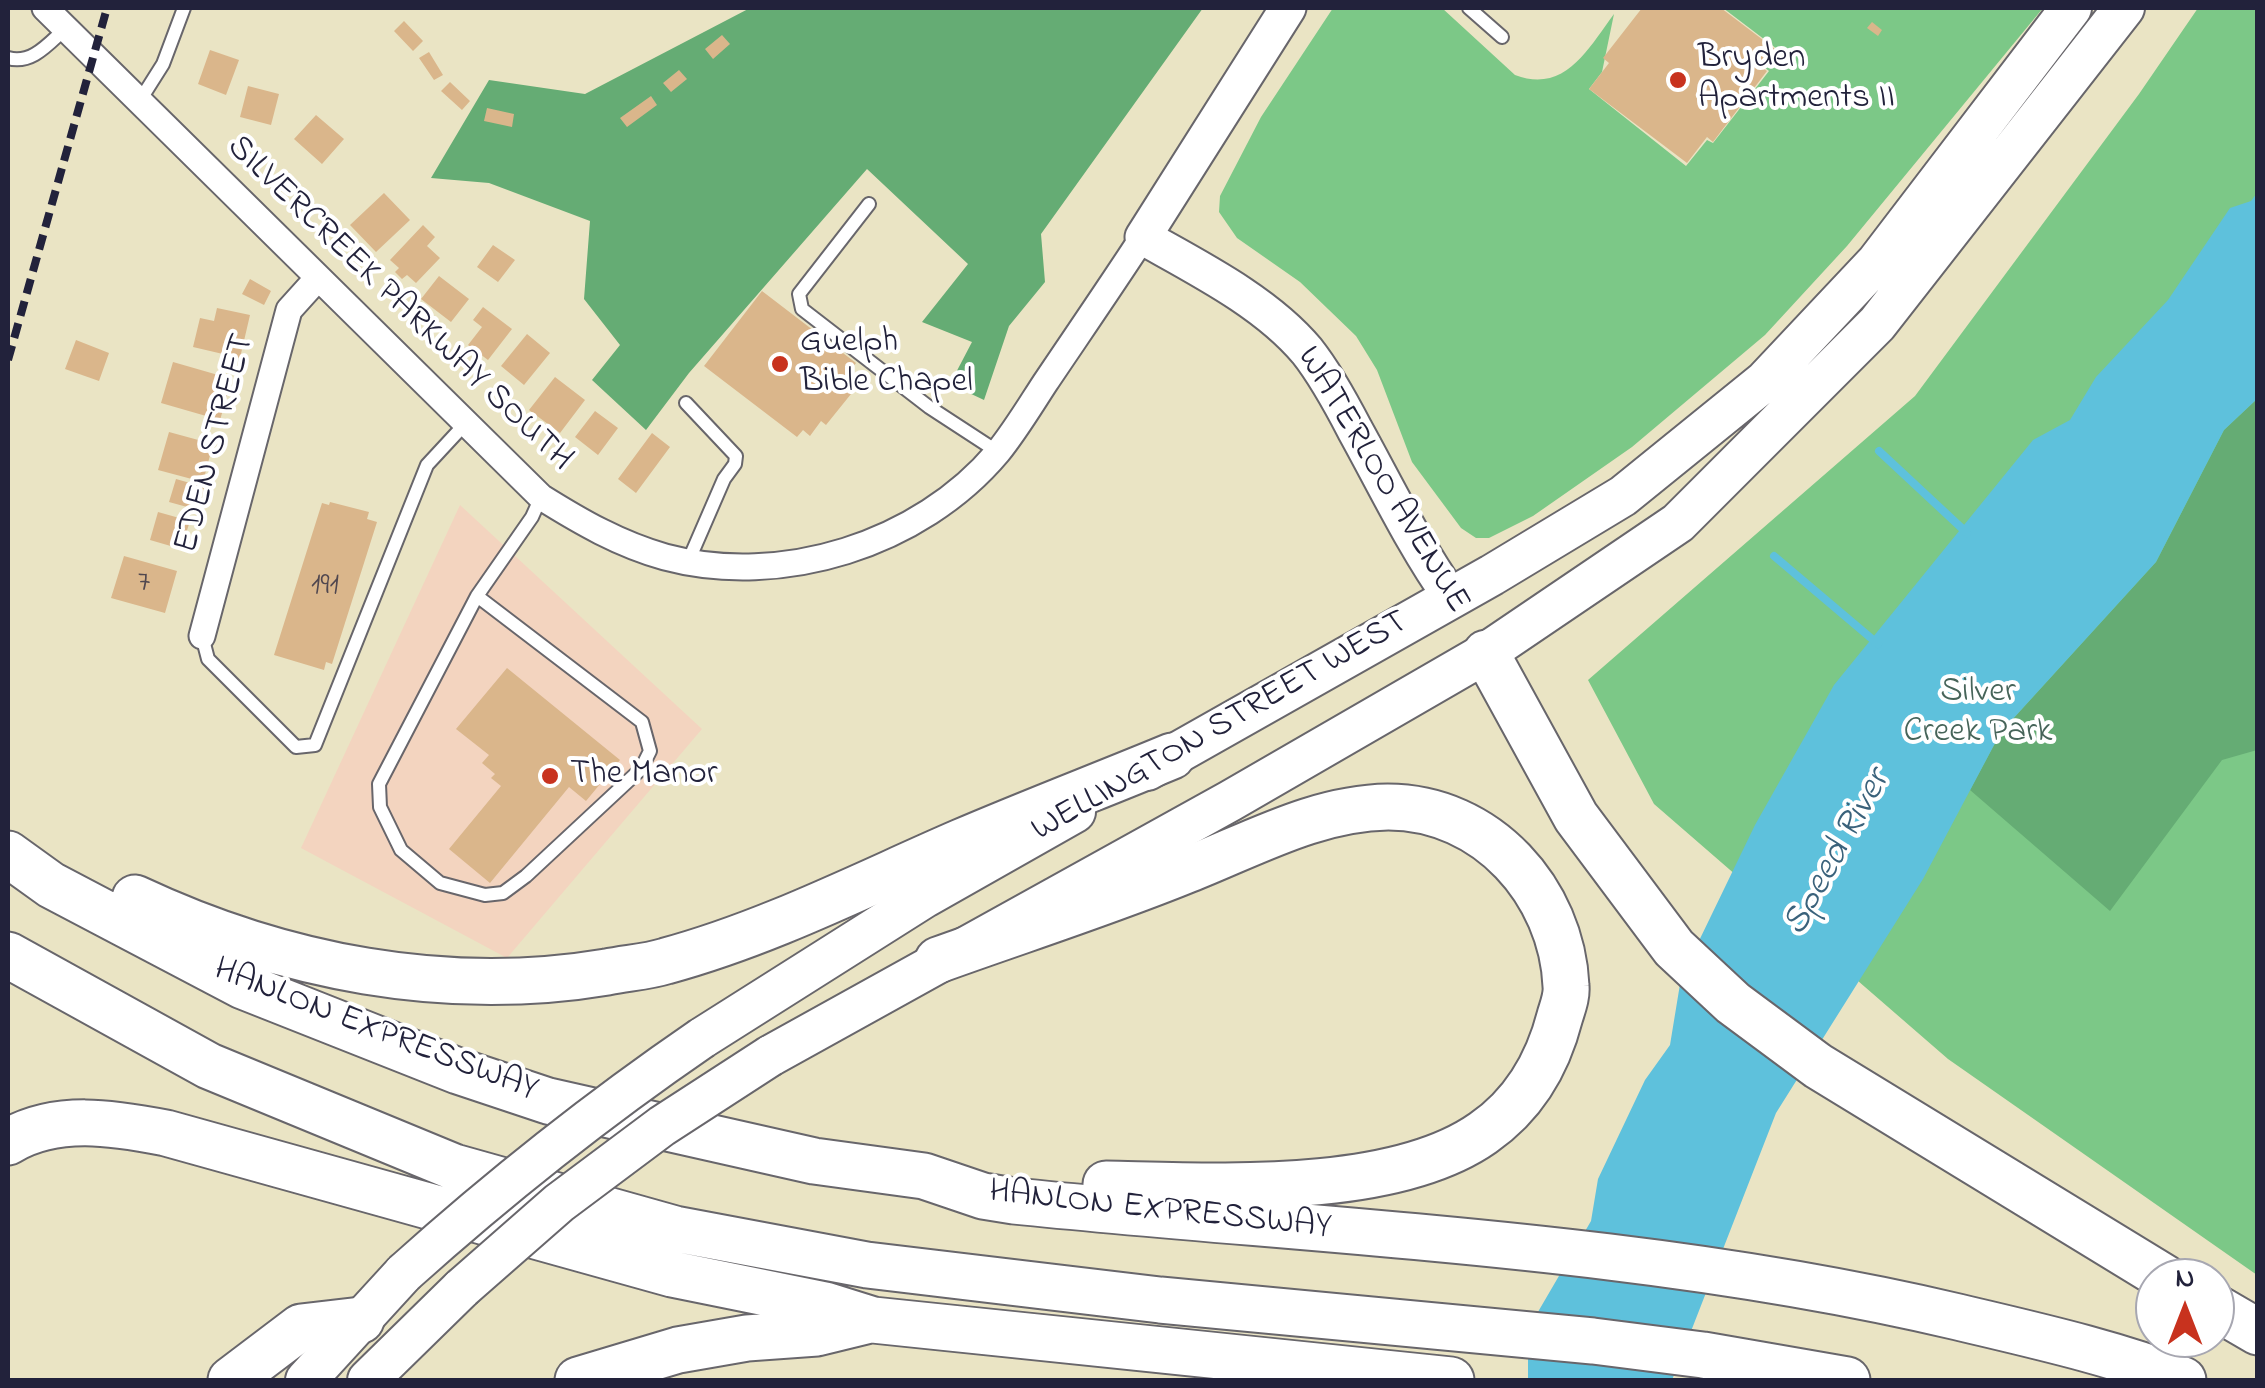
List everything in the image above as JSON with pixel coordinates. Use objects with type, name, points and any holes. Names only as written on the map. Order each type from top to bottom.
[{"type":"highway","points":[[1486,653],[1576,818],[1674,948],[1733,1002],[1818,1066],[2135,1261]]},
{"type":"highway","points":[[8,836],[178,918],[236,940],[365,972],[502,983],[576,977],[664,962],[768,928],[962,842],[1172,756]]},
{"type":"highway","points":[[924,1176],[1225,1186],[1385,1172],[1439,1156],[1483,1133],[1522,1098],[1550,1052],[1567,990],[1558,930],[1530,879],[1492,840],[1442,816],[1389,807],[1320,816],[1189,870],[938,960]]},
{"type":"highway","name":"HANLON EXPRESSWAY","points":[[8,854],[50,884],[243,986],[458,1071],[548,1101],[814,1161],[924,1176],[982,1196],[1014,1201],[1711,1268],[1857,1293],[2020,1332],[2183,1380]]},
{"type":"highway","points":[[8,955],[226,1073],[454,1166],[675,1229],[886,1268],[1160,1300],[1500,1331],[1703,1355],[1839,1379]]},
{"type":"highway","points":[[8,1142],[22,1133],[105,1122],[166,1133],[672,1274],[873,1320],[1450,1380]]},
{"type":"highway","points":[[2235,1319],[2258,1332]]},
{"type":"highway","points":[[231,1380],[301,1327],[361,1320]]},
{"type":"highway","points":[[578,1380],[678,1350],[747,1338],[817,1333],[873,1320]]},
{"type":"main road","name":"WELLINGTON STREET WEST","points":[[306,1380],[404,1272],[498,1188],[569,1132],[702,1038],[924,898],[1622,496],[1765,381],[1877,262],[2071,8]]},
{"type":"main road","name":"WELLINGTON STREET WEST","points":[[368,1380],[462,1288],[588,1181],[662,1126],[770,1056],[1230,801],[1486,653],[1678,523],[1877,324],[2124,8]]},
{"type":"main road","name":"WATERLOO AVENUE","points":[[1451,597],[1486,653]]},
{"type":"street","name":"SILVERCREEK PARKWAY SOUTH","points":[[44,8],[541,497],[614,539],[688,562],[773,566],[800,563],[848,551],[892,532],[938,505],[998,452],[1143,237]]},
{"type":"street","points":[[1143,237],[1288,8]]},
{"type":"street","name":"WATERLOO AVENUE","points":[[1143,237],[1278,323],[1306,350],[1334,391],[1429,566],[1451,597]]},
{"type":"street","name":"EDEN STREET","points":[[202,636],[289,310],[317,279]]},
{"type":"lane","points":[[140,102],[164,64],[184,8]]},
{"type":"lane","points":[[1470,8],[1502,37]]},
{"type":"lane","points":[[8,58],[17,61],[36,55],[66,28]]},
{"type":"lane","points":[[869,204],[799,294],[802,309],[929,407],[998,452]]},
{"type":"lane","points":[[686,403],[736,456],[688,562]]},
{"type":"lane","points":[[202,636],[208,659],[296,747],[315,745],[427,464],[465,424]]},
{"type":"lane","points":[[476,596],[642,722],[650,752],[640,769],[526,876],[503,893],[484,895],[440,882],[401,850],[380,807],[379,784],[476,596],[532,517],[541,497]]},
{"type":"shaded area","points":[[460,505],[702,729],[507,958],[301,848]]},
{"type":"green space","points":[[750,8],[1203,8],[1041,234],[1045,282],[1009,326],[984,400],[950,384],[972,342],[922,322],[968,264],[867,169],[689,373],[646,430],[592,380],[620,345],[584,299],[590,221],[489,183],[431,178],[489,80],[585,94]]},
{"type":"green space","points":[[1333,8],[1442,8],[1515,75],[1533,79],[1548,78],[1574,65],[1614,14],[1602,72],[1589,89],[1686,166],[1707,140],[1713,143],[1769,71],[1764,67],[1777,49],[1723,8],[2043,8],[1847,246],[1765,335],[1632,447],[1533,516],[1489,538],[1476,538],[1461,528],[1412,462],[1377,370],[1356,336],[1300,282],[1237,238],[1219,212],[1220,196],[1261,117]]},
{"type":"green space","name":"Silver Creek Park","points":[[2198,8],[2257,8],[2257,1275],[1948,1059],[1654,804],[1588,680],[1915,396],[2139,94]]},
{"type":"green space","points":[[2257,399],[2257,750],[2222,760],[2110,911],[1970,790],[2001,732],[2156,562],[2224,430]]},
{"type":"water","name":"Speed River","points":[[2257,193],[2257,399],[2224,430],[2156,562],[2001,732],[1923,879],[1776,1113],[1672,1380],[1528,1380],[1528,1329],[1591,1221],[1598,1179],[1645,1080],[1670,1045],[1681,978],[1755,825],[1834,685],[2033,440],[2070,420],[2096,377],[2168,300],[2230,208],[2251,201]]},
{"type":"building","name":"Bryden Apartments II","points":[[1642,8],[1721,8],[1775,49],[1761,67],[1767,71],[1713,142],[1707,137],[1687,163],[1589,89],[1609,63],[1603,58]]},
{"type":"building","points":[[404,21],[423,41],[413,51],[394,31]]},
{"type":"building","points":[[1872,22],[1882,30],[1878,36],[1867,28]]},
{"type":"building","points":[[722,35],[730,44],[713,59],[705,49]]},
{"type":"building","points":[[210,50],[239,60],[226,95],[198,84]]},
{"type":"building","points":[[429,52],[443,75],[434,80],[419,58]]},
{"type":"building","points":[[679,70],[687,79],[671,92],[663,83]]},
{"type":"building","points":[[450,82],[470,101],[462,110],[441,91]]},
{"type":"building","points":[[248,86],[279,94],[271,125],[240,117]]},
{"type":"building","points":[[651,96],[657,105],[627,127],[620,118]]},
{"type":"building","points":[[487,108],[514,114],[512,127],[484,121]]},
{"type":"building","points":[[316,115],[344,139],[322,164],[294,139]]},
{"type":"building","points":[[384,193],[410,220],[376,252],[350,225]]},
{"type":"building","points":[[423,225],[435,237],[427,246],[440,258],[416,283],[407,275],[402,279],[395,272],[399,268],[390,260]]},
{"type":"building","points":[[493,245],[515,260],[498,282],[477,267]]},
{"type":"building","points":[[439,276],[469,299],[451,322],[421,299]]},
{"type":"building","points":[[250,279],[271,291],[264,305],[242,294]]},
{"type":"building","name":"Guelph Bible Chapel","points":[[762,291],[856,363],[839,385],[851,394],[826,425],[821,421],[810,436],[803,430],[797,437],[704,366]]},
{"type":"building","points":[[483,307],[512,329],[488,360],[468,345],[482,327],[473,320]]},
{"type":"building","points":[[217,308],[250,315],[240,358],[193,347],[200,318],[214,321]]},
{"type":"building","points":[[527,334],[550,353],[524,385],[501,366]]},
{"type":"building","points":[[76,340],[109,353],[99,381],[65,369]]},
{"type":"building","points":[[173,362],[232,379],[220,420],[161,403]]},
{"type":"building","points":[[555,377],[585,400],[560,433],[529,410]]},
{"type":"building","points":[[595,411],[618,428],[598,455],[575,437]]},
{"type":"building","points":[[169,432],[213,444],[203,482],[158,470]]},
{"type":"building","points":[[652,433],[670,447],[636,493],[618,479]]},
{"type":"building","points":[[176,479],[204,487],[198,510],[169,502]]},
{"type":"building","points":[[322,503],[369,512],[367,519],[377,522],[332,664],[326,662],[324,670],[274,655]]},
{"type":"building","points":[[158,512],[190,521],[181,549],[150,540]]},
{"type":"building","points":[[124,556],[177,571],[165,613],[111,598]]},
{"type":"building","name":"The Manor","points":[[507,668],[620,760],[586,801],[569,787],[490,883],[449,849],[501,786],[491,778],[495,774],[482,763],[489,755],[456,729]]},
{"type":"waterway","points":[[1879,451],[1967,533]]},
{"type":"waterway","points":[[1774,556],[1878,644]]},
{"type":"railway","points":[[8,360],[107,8]]},
{"type":"place","name":"Bryden Apartments II","points":[[1678,80]]},
{"type":"place","name":"Guelph Bible Chapel","points":[[780,364]]},
{"type":"place","name":"The Manor","points":[[550,776]]}]
